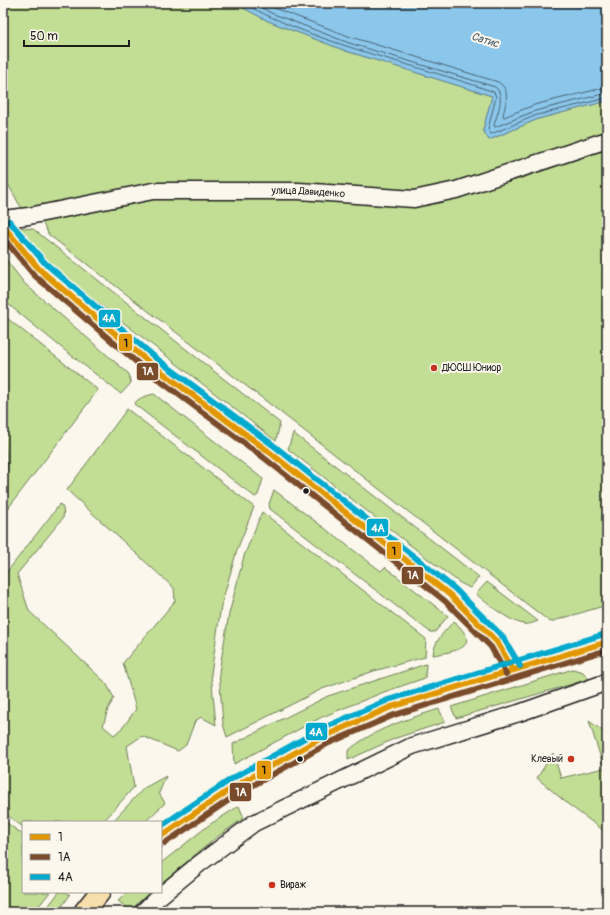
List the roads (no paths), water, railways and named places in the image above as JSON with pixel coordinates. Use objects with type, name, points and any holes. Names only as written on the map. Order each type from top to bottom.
[{"type":"main road","points":[[162,835],[237,785],[325,736],[391,707],[607,642]]},
{"type":"main road","points":[[84,912],[99,893]]},
{"type":"street","name":"улица Давиденко","points":[[3,219],[29,216],[152,191],[298,191],[414,199],[456,190],[607,140]]},
{"type":"street","points":[[3,226],[39,269],[152,365],[268,451],[450,595],[497,642],[513,670]]},
{"type":"street","points":[[143,912],[154,900],[254,823],[412,746],[519,713],[607,682]]},
{"type":"water","name":"Сатис","points":[[234,3],[607,3],[607,101],[538,119],[489,140],[483,130],[492,96],[346,51],[268,21]]},
{"type":"place","name":"ДЮСШ Юниор","points":[[434,368]]},
{"type":"place","name":"Клевый","points":[[571,759]]},
{"type":"place","name":"Вираж","points":[[272,885]]}]
